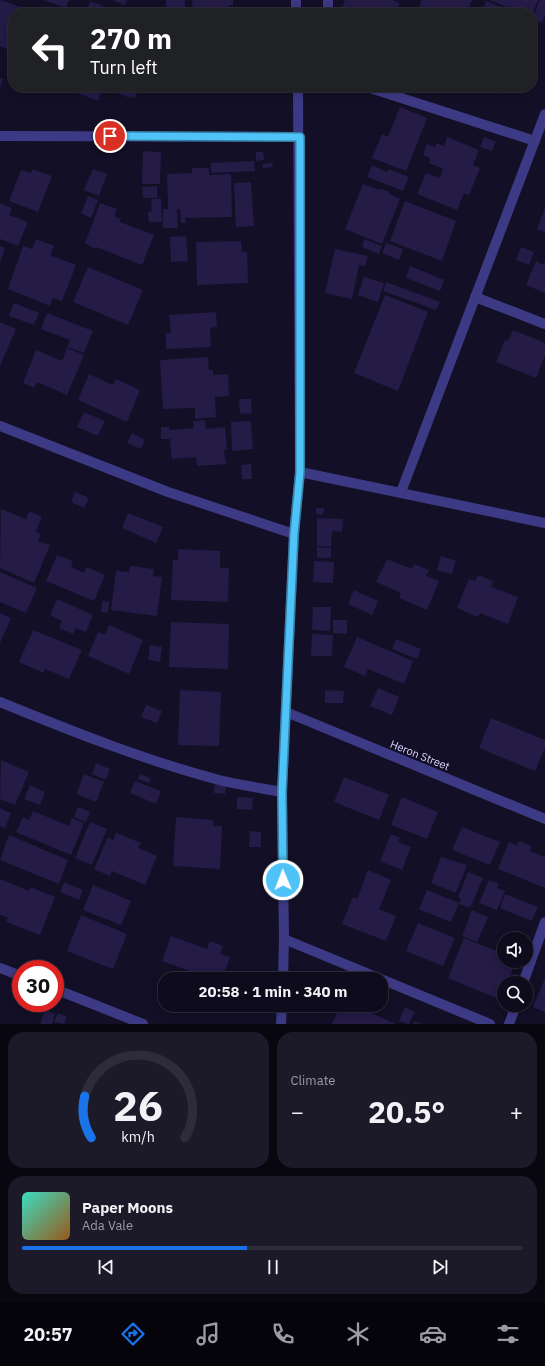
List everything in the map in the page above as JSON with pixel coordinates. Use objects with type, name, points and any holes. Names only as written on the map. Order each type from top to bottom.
[{"type":"street","points":[[283,972],[282,792],[294,534],[300,472],[300,137],[298,92]]},
{"type":"street","points":[[383,92],[535,141]]},
{"type":"street","points":[[401,492],[545,114]]},
{"type":"street","points":[[0,136],[300,137]]},
{"type":"street","points":[[475,298],[545,324]]},
{"type":"street","points":[[0,426],[168,492],[294,534]]},
{"type":"street","points":[[300,472],[545,523]]},
{"type":"street","points":[[0,702],[67,730],[158,761],[219,780],[282,792]]},
{"type":"street","name":"Heron Street","points":[[286,712],[545,819]]},
{"type":"street","points":[[526,976],[545,922]]},
{"type":"street","points":[[284,939],[490,1024]]},
{"type":"street","points":[[0,968],[12,973]]},
{"type":"street","points":[[64,993],[143,1024]]},
{"type":"street","points":[[281,1024],[282,1012]]},
{"type":"street","points":[[509,1024],[513,1012]]},
{"type":"building","points":[[0,0],[23,8],[8,8],[8,46],[7,49],[0,46]]},
{"type":"building","points":[[44,0],[69,0],[66,8]]},
{"type":"building","points":[[112,0],[127,0],[125,5]]},
{"type":"building","points":[[166,0],[185,0],[185,8],[166,8]]},
{"type":"building","points":[[192,0],[233,0],[233,5],[229,5],[229,8],[193,8]]},
{"type":"building","points":[[345,0],[393,0],[400,3],[398,8],[342,8]]},
{"type":"building","points":[[422,0],[472,0],[469,8],[419,7]]},
{"type":"building","points":[[489,0],[538,0],[535,8],[509,8]]},
{"type":"building","points":[[540,0],[545,0],[545,15],[542,23],[537,21],[537,8]]},
{"type":"building","points":[[90,1],[103,6],[102,8],[88,8]]},
{"type":"building","points":[[486,1],[505,8],[484,8]]},
{"type":"building","points":[[0,78],[3,79],[0,88]]},
{"type":"building","points":[[75,92],[101,92],[98,101]]},
{"type":"building","points":[[137,92],[135,98],[131,96],[130,98],[117,93]]},
{"type":"building","points":[[400,107],[427,118],[406,171],[372,158],[382,134],[388,137]]},
{"type":"building","points":[[447,137],[479,150],[473,165],[480,168],[469,195],[464,193],[457,210],[417,194],[426,173],[440,178],[443,169],[429,163],[430,158],[423,155],[427,144],[435,147],[436,143],[444,146]]},
{"type":"building","points":[[484,137],[496,142],[492,151],[480,147]]},
{"type":"building","points":[[143,151],[161,152],[160,184],[142,184]]},
{"type":"building","points":[[256,152],[263,152],[264,160],[256,161]]},
{"type":"building","points":[[254,161],[255,171],[211,173],[211,163]]},
{"type":"building","points":[[272,163],[273,167],[263,168],[263,164]]},
{"type":"building","points":[[372,165],[387,172],[388,169],[409,177],[403,191],[367,177]]},
{"type":"building","points":[[192,168],[209,168],[209,175],[231,174],[232,217],[185,218],[186,223],[181,223],[180,209],[177,209],[178,228],[163,228],[163,209],[168,209],[167,174],[192,173]]},
{"type":"building","points":[[32,169],[52,176],[38,212],[9,201],[21,170],[31,173]]},
{"type":"building","points":[[93,169],[107,174],[99,196],[84,190]]},
{"type":"building","points":[[251,182],[254,226],[236,227],[234,183]]},
{"type":"building","points":[[363,184],[379,190],[380,188],[390,192],[389,194],[400,199],[382,244],[345,229]]},
{"type":"building","points":[[157,186],[157,198],[143,198],[142,187]]},
{"type":"building","points":[[88,196],[98,200],[91,218],[81,213]]},
{"type":"building","points":[[151,199],[161,199],[162,222],[149,222],[148,212],[152,211]]},
{"type":"building","points":[[405,201],[456,221],[442,261],[390,241]]},
{"type":"building","points":[[0,203],[12,208],[9,215],[28,222],[18,246],[0,239]]},
{"type":"building","points":[[100,203],[117,209],[114,216],[121,219],[120,222],[154,235],[142,265],[96,247],[95,249],[85,243]]},
{"type":"building","points":[[545,208],[545,232],[537,229]]},
{"type":"building","points":[[186,236],[188,261],[171,262],[170,237]]},
{"type":"building","points":[[36,239],[54,246],[50,255],[76,265],[62,301],[53,298],[50,306],[8,289],[23,246],[32,249]]},
{"type":"building","points":[[364,239],[382,246],[379,254],[362,247]]},
{"type":"building","points":[[241,241],[242,252],[247,252],[248,283],[197,285],[196,242]]},
{"type":"building","points":[[386,243],[403,249],[399,260],[382,253]]},
{"type":"building","points":[[0,246],[5,248],[0,262]]},
{"type":"building","points":[[521,247],[534,252],[529,265],[516,260]]},
{"type":"building","points":[[335,249],[368,256],[365,266],[359,265],[352,299],[325,293]]},
{"type":"building","points":[[536,261],[543,265],[545,261],[545,293],[526,285]]},
{"type":"building","points":[[410,266],[444,280],[440,291],[406,278]]},
{"type":"building","points":[[88,267],[143,290],[128,325],[73,302]]},
{"type":"building","points":[[364,277],[384,283],[378,302],[358,295]]},
{"type":"building","points":[[386,282],[440,302],[436,310],[383,291]]},
{"type":"building","points":[[385,295],[428,312],[398,391],[354,373]]},
{"type":"building","points":[[14,303],[39,313],[34,325],[9,316]]},
{"type":"building","points":[[216,312],[217,327],[210,328],[211,347],[166,349],[166,333],[171,333],[169,315]]},
{"type":"building","points":[[47,313],[93,331],[84,353],[67,347],[70,340],[41,329]]},
{"type":"building","points":[[0,322],[16,329],[0,366]]},
{"type":"building","points":[[513,330],[545,343],[545,355],[536,378],[496,362],[505,340],[508,341]]},
{"type":"building","points":[[67,348],[84,355],[67,395],[37,382],[34,388],[23,383],[36,350],[62,361]]},
{"type":"building","points":[[208,357],[209,370],[213,370],[213,375],[228,374],[229,396],[215,397],[216,417],[195,419],[195,408],[163,409],[160,360]]},
{"type":"building","points":[[89,374],[113,385],[116,379],[140,390],[127,422],[78,400]]},
{"type":"building","points":[[239,399],[251,399],[252,413],[240,414]]},
{"type":"building","points":[[84,412],[105,421],[98,436],[77,427]]},
{"type":"building","points":[[205,420],[206,429],[225,427],[227,449],[224,450],[226,464],[197,466],[196,457],[172,459],[170,439],[161,439],[161,427],[169,427],[169,430],[194,428],[193,421]]},
{"type":"building","points":[[251,421],[253,449],[232,451],[231,422]]},
{"type":"building","points":[[132,433],[145,440],[141,449],[127,443]]},
{"type":"building","points":[[251,464],[252,479],[242,479],[241,465]]},
{"type":"building","points":[[75,492],[89,498],[84,508],[71,502]]},
{"type":"building","points":[[316,508],[324,508],[323,515],[316,514]]},
{"type":"building","points":[[1,509],[26,519],[29,511],[42,517],[36,531],[41,534],[38,541],[50,545],[34,583],[0,568]]},
{"type":"building","points":[[128,513],[163,527],[156,543],[122,528]]},
{"type":"building","points":[[317,518],[343,519],[342,532],[332,531],[331,547],[317,546]]},
{"type":"building","points":[[317,547],[331,548],[331,558],[317,558]]},
{"type":"building","points":[[178,549],[220,551],[220,568],[229,568],[228,602],[171,600],[173,560],[178,560]]},
{"type":"building","points":[[57,555],[73,561],[71,567],[84,573],[86,567],[105,575],[94,601],[46,581]]},
{"type":"building","points":[[441,556],[456,561],[452,574],[437,570]]},
{"type":"building","points":[[387,559],[412,569],[414,564],[429,570],[426,576],[439,581],[427,610],[399,598],[401,593],[376,582]]},
{"type":"building","points":[[314,561],[334,562],[333,583],[313,582]]},
{"type":"building","points":[[130,566],[154,569],[153,576],[162,577],[157,616],[111,610],[116,571],[129,572]]},
{"type":"building","points":[[0,572],[37,588],[26,613],[0,602]]},
{"type":"building","points":[[478,575],[493,581],[491,587],[518,597],[508,624],[480,613],[478,617],[457,608],[469,579],[475,581]]},
{"type":"building","points":[[354,590],[378,601],[372,615],[348,604]]},
{"type":"building","points":[[57,599],[93,615],[86,632],[75,628],[73,634],[59,628],[62,621],[50,615]]},
{"type":"building","points":[[102,601],[109,602],[108,613],[101,612]]},
{"type":"building","points":[[313,607],[331,607],[330,631],[312,630]]},
{"type":"building","points":[[0,613],[11,618],[0,643]]},
{"type":"building","points":[[333,620],[347,620],[347,634],[333,633]]},
{"type":"building","points":[[171,622],[229,624],[228,669],[169,667]]},
{"type":"building","points":[[109,625],[143,640],[129,674],[88,656],[98,632],[105,635]]},
{"type":"building","points":[[33,630],[82,650],[69,679],[45,669],[44,673],[19,662]]},
{"type":"building","points":[[312,634],[333,635],[332,656],[311,656]]},
{"type":"building","points":[[357,637],[413,661],[404,684],[368,669],[365,676],[344,667]]},
{"type":"building","points":[[396,639],[421,649],[417,659],[392,649]]},
{"type":"building","points":[[150,645],[162,647],[160,662],[148,660]]},
{"type":"building","points":[[378,688],[399,697],[392,715],[370,706]]},
{"type":"building","points":[[180,690],[221,692],[219,746],[178,745]]},
{"type":"building","points":[[325,690],[344,691],[343,703],[325,703]]},
{"type":"building","points":[[146,705],[162,711],[157,723],[141,717]]},
{"type":"building","points":[[491,718],[545,740],[545,748],[535,771],[479,748]]},
{"type":"building","points":[[1,760],[29,772],[15,805],[0,799]]},
{"type":"building","points":[[96,763],[110,769],[106,780],[92,774]]},
{"type":"building","points":[[84,774],[104,782],[96,802],[76,794]]},
{"type":"building","points":[[140,774],[151,778],[149,783],[138,779]]},
{"type":"building","points":[[344,777],[389,795],[379,820],[334,802]]},
{"type":"building","points":[[135,781],[161,791],[156,804],[130,793]]},
{"type":"building","points":[[30,785],[45,792],[40,805],[24,799]]},
{"type":"building","points":[[214,785],[226,785],[225,794],[214,793]]},
{"type":"building","points":[[237,797],[253,798],[252,810],[237,809]]},
{"type":"building","points":[[402,797],[438,812],[427,839],[391,825]]},
{"type":"building","points":[[78,807],[90,812],[86,822],[74,817]]},
{"type":"building","points":[[0,808],[11,813],[5,828],[0,826]]},
{"type":"building","points":[[33,811],[69,826],[72,818],[84,823],[71,855],[16,832],[23,817],[29,820]]},
{"type":"building","points":[[176,817],[213,820],[213,826],[222,826],[220,869],[173,866]]},
{"type":"building","points":[[90,822],[107,829],[92,865],[75,858]]},
{"type":"building","points":[[462,827],[500,842],[490,865],[452,850]]},
{"type":"building","points":[[250,831],[261,832],[261,847],[249,847]]},
{"type":"building","points":[[116,833],[141,843],[138,848],[157,856],[145,885],[112,871],[110,876],[94,869],[108,837],[113,840]]},
{"type":"building","points":[[391,834],[400,838],[398,842],[411,847],[402,870],[380,861]]},
{"type":"building","points":[[9,835],[68,860],[59,884],[0,860]]},
{"type":"building","points":[[519,841],[532,846],[530,851],[545,857],[545,888],[498,869],[509,842],[517,846]]},
{"type":"building","points":[[441,857],[467,865],[456,893],[431,883]]},
{"type":"building","points":[[368,870],[391,880],[379,909],[396,916],[386,941],[342,924],[353,897],[357,899]]},
{"type":"building","points":[[468,872],[483,878],[470,908],[459,904],[461,899],[458,897]]},
{"type":"building","points":[[0,879],[29,891],[30,887],[55,897],[40,935],[6,922],[8,918],[0,915]]},
{"type":"building","points":[[489,880],[499,884],[497,888],[505,891],[497,910],[479,903]]},
{"type":"building","points":[[64,882],[83,890],[79,900],[60,892]]},
{"type":"building","points":[[93,885],[131,901],[121,925],[83,910]]},
{"type":"building","points":[[427,890],[459,903],[451,922],[419,909]]},
{"type":"building","points":[[505,894],[538,907],[532,921],[500,908]]},
{"type":"building","points":[[472,910],[488,917],[477,942],[462,936]]},
{"type":"building","points":[[81,915],[127,934],[113,969],[67,951]]},
{"type":"building","points":[[418,923],[455,938],[443,966],[406,951]]},
{"type":"building","points":[[171,936],[207,949],[210,941],[223,946],[220,954],[230,957],[225,972],[193,972],[162,961]]},
{"type":"building","points":[[464,938],[497,951],[497,968],[513,968],[510,976],[497,976],[497,998],[448,978]]},
{"type":"building","points":[[545,978],[545,1012],[533,1007]]},
{"type":"building","points":[[405,1007],[415,1012],[409,1024],[399,1021]]},
{"type":"building","points":[[44,1012],[55,1014],[52,1024],[40,1024]]},
{"type":"building","points":[[338,1012],[369,1012],[396,1024],[332,1024]]},
{"type":"building","points":[[58,1013],[67,1017],[64,1024],[54,1022]]},
{"type":"building","points":[[414,1021],[422,1024],[413,1024]]},
{"type":"route","points":[[110,136],[300,137],[300,472],[294,534],[282,792],[283,880]]}]
